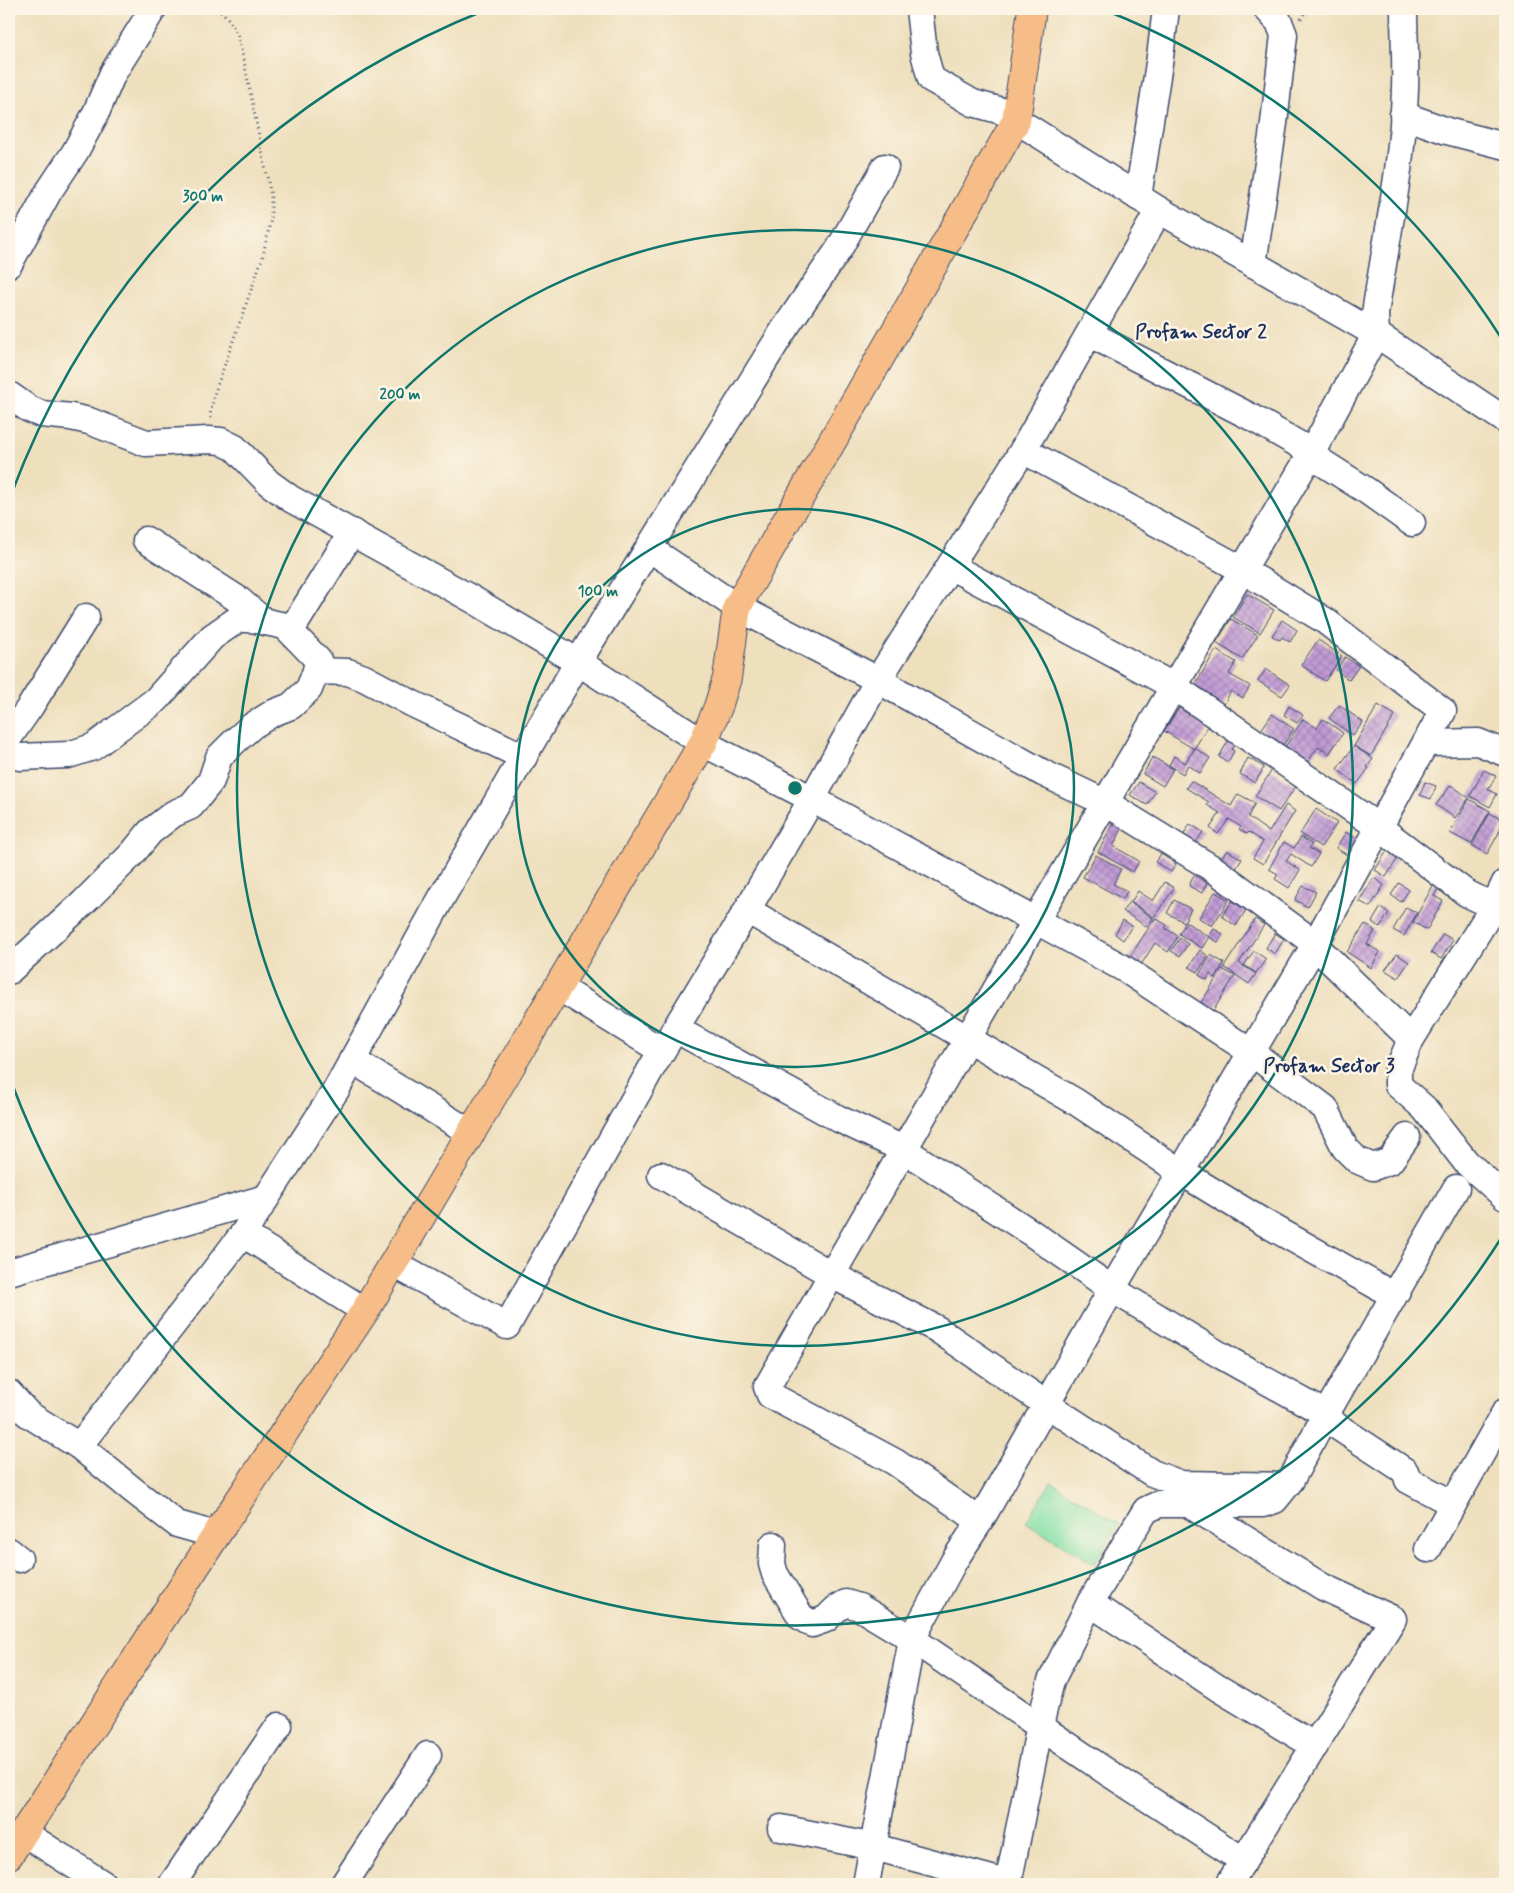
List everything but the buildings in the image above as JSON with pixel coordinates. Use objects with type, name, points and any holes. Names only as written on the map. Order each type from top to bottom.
[{"type":"main road","points":[[16,1844],[216,1535],[365,1311],[703,743],[727,678],[737,607],[1016,121],[1032,9]]},
{"type":"street","points":[[9,264],[49,191],[75,152],[95,115],[113,73],[153,9]]},
{"type":"street","points":[[919,9],[924,53],[931,79],[973,103],[1002,111],[1148,204],[1376,334],[1505,420]]},
{"type":"street","points":[[394,1264],[507,1326],[662,1051],[812,799],[878,680],[1023,450],[1090,334],[1148,204],[1160,57],[1166,9]]},
{"type":"street","points":[[1253,264],[1284,42],[1284,35],[1279,22],[1267,9]]},
{"type":"street","points":[[980,1521],[894,1462],[770,1395],[767,1387],[1036,920],[1312,452],[1376,334],[1375,314],[1396,182],[1403,115],[1405,88],[1404,9]]},
{"type":"street","points":[[1403,115],[1447,131],[1505,146]]},
{"type":"street","points":[[79,1446],[243,1234],[336,1090],[442,897],[578,662],[650,549],[783,331],[839,249],[885,167]]},
{"type":"street","points":[[1090,334],[1251,417],[1312,452],[1320,462],[1367,491],[1412,523]]},
{"type":"street","points":[[9,395],[29,409],[41,414],[89,421],[146,443],[209,440],[221,441],[235,448],[269,483],[291,498],[472,599],[578,662],[703,743],[812,799],[1122,968],[1251,1052],[1326,1108],[1345,1148],[1357,1160],[1374,1167],[1390,1161],[1407,1137]]},
{"type":"street","points":[[866,1884],[912,1638],[954,1561],[980,1521],[1112,1289],[1314,946],[1443,712],[1324,620],[1242,569],[1023,450]]},
{"type":"street","points":[[9,755],[20,757],[68,755],[93,747],[156,700],[212,637],[225,626],[238,619],[252,619],[275,624],[295,624],[352,532]]},
{"type":"street","points":[[9,971],[83,903],[132,854],[150,832],[173,814],[191,806],[211,781],[219,757],[252,726],[273,713],[291,706],[309,689],[316,671],[318,660],[275,624],[146,540]]},
{"type":"street","points":[[650,549],[737,607],[878,680],[1043,773],[1106,803],[1215,870],[1292,926],[1411,1039]]},
{"type":"street","points":[[950,566],[1173,686],[1380,828],[1466,893],[1502,900],[1411,1039],[1398,1070],[1398,1085],[1424,1108],[1466,1162],[1505,1197]]},
{"type":"street","points":[[9,737],[86,617]]},
{"type":"street","points":[[316,671],[348,672],[364,678],[413,704],[524,757]]},
{"type":"street","points":[[1426,743],[1478,742],[1505,753]]},
{"type":"street","points":[[747,910],[968,1037],[1076,1102],[1181,1172],[1263,1222],[1393,1295]]},
{"type":"street","points":[[558,987],[662,1051]]},
{"type":"street","points":[[688,1036],[838,1119],[903,1149],[1030,1232],[1112,1289],[1220,1355],[1326,1414],[1335,1425],[1405,1471],[1408,1480],[1453,1504]]},
{"type":"street","points":[[352,1060],[471,1133]]},
{"type":"street","points":[[661,1175],[832,1275],[937,1329],[1046,1404],[1152,1473],[1181,1484],[1286,1486]]},
{"type":"street","points":[[781,1828],[874,1848],[1009,1884],[1040,1725],[1051,1681],[1090,1603],[1146,1510],[1159,1504],[1264,1504],[1275,1500],[1291,1480],[1393,1295],[1456,1188]]},
{"type":"street","points":[[9,1272],[266,1198]]},
{"type":"street","points":[[243,1234],[365,1311]]},
{"type":"street","points":[[9,1393],[28,1414],[79,1446],[177,1524],[216,1535]]},
{"type":"street","points":[[1428,1549],[1505,1412]]},
{"type":"street","points":[[1190,1505],[1322,1587],[1393,1619],[1230,1884]]},
{"type":"street","points":[[773,1545],[772,1564],[775,1574],[801,1617],[812,1624],[826,1619],[836,1609],[846,1603],[859,1607],[912,1638],[1104,1770],[1244,1861]]},
{"type":"street","points":[[1090,1603],[1218,1688],[1315,1746]]},
{"type":"street","points":[[172,1884],[279,1726]]},
{"type":"street","points":[[344,1884],[428,1755]]},
{"type":"street","points":[[16,1844],[102,1884]]},
{"type":"path","points":[[218,9],[227,17],[236,33],[246,66],[270,196],[271,211],[262,259],[215,392],[210,415],[213,430],[221,441]]},
{"type":"green space","points":[[1051,1482],[1119,1524],[1094,1564],[1026,1522]]},
{"type":"district","name":"Profam Sector 2","points":[[1201,331]]},
{"type":"district","name":"Profam Sector 3","points":[[1329,1065]]}]
